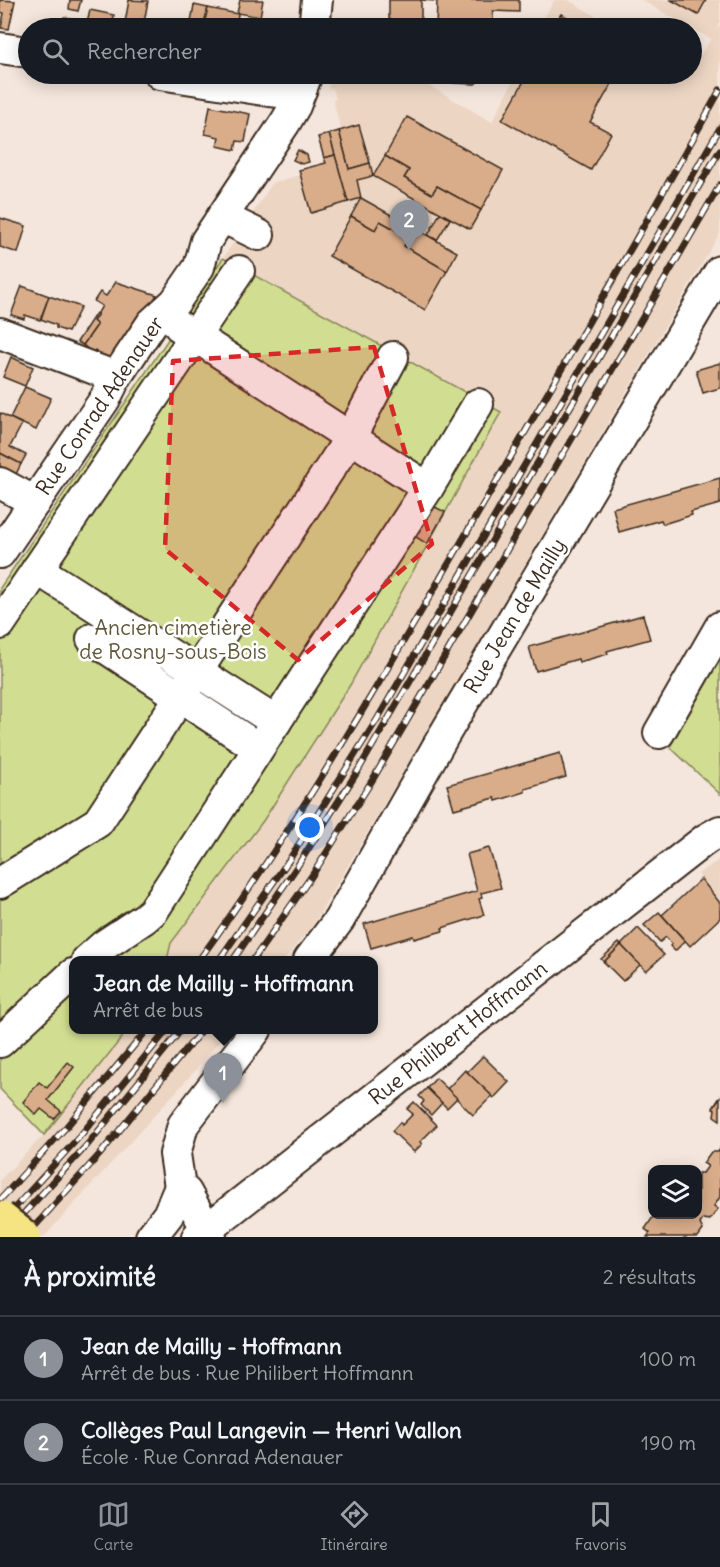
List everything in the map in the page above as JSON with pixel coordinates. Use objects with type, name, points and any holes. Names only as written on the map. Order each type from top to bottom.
[{"type":"main road","points":[[0,1218],[24,1237]]},
{"type":"street","points":[[315,18],[317,0]]},
{"type":"street","points":[[0,48],[18,51]]},
{"type":"street","points":[[227,84],[280,92],[297,84]]},
{"type":"street","name":"Rue Conrad Adenauer","points":[[0,553],[105,399],[116,377],[152,322],[175,302],[199,267],[206,241],[285,123],[295,106],[303,84]]},
{"type":"street","points":[[222,217],[259,235]]},
{"type":"street","points":[[0,624],[239,271]]},
{"type":"street","name":"Rue Jean de Mailly","points":[[312,956],[339,920],[444,735],[720,271]]},
{"type":"street","points":[[161,315],[428,488]]},
{"type":"street","points":[[0,333],[116,377]]},
{"type":"street","points":[[0,883],[98,822],[350,438],[393,357]]},
{"type":"street","points":[[92,956],[153,910],[428,488],[478,404]]},
{"type":"street","points":[[0,483],[35,502]]},
{"type":"street","points":[[38,569],[276,722]]},
{"type":"street","points":[[659,734],[720,627]]},
{"type":"street","points":[[92,639],[258,748]]},
{"type":"street","name":"Rue Philibert Hoffmann","points":[[205,1235],[518,985],[706,839],[720,831]]},
{"type":"street","points":[[0,1042],[69,978]]},
{"type":"street","points":[[151,1237],[168,1215],[180,1187],[175,1154],[183,1125],[252,1034]]},
{"type":"street","points":[[180,1187],[186,1192],[205,1235]]},
{"type":"highlighted area","points":[[374,347],[432,544],[298,660],[165,549],[173,361]]},
{"type":"shaded area","points":[[554,0],[568,0],[599,18],[544,18]]},
{"type":"shaded area","points":[[641,0],[720,0],[720,21],[715,31],[720,25],[720,233],[313,925],[287,956],[168,956],[171,943],[263,821],[350,685],[501,413],[223,258],[233,243],[256,240],[248,221],[272,183],[300,175],[299,170],[325,163],[318,137],[341,130],[333,100],[336,99],[333,88],[329,89],[328,84],[426,84],[492,122],[512,84],[702,84],[702,52],[711,39],[702,34],[702,18],[673,18]]},
{"type":"shaded area","points":[[720,859],[720,901],[698,874]]},
{"type":"shaded area","points":[[125,1034],[225,1034],[192,1074],[44,1237],[0,1237],[0,1180],[44,1135]]},
{"type":"green space","name":"Ancien cimetière de Rosny-sous-Bois","points":[[223,258],[501,412],[350,685],[263,821],[171,943],[168,956],[69,956],[69,1034],[125,1034],[44,1135],[0,1089],[0,588]]},
{"type":"green space","points":[[720,660],[720,794],[670,747]]},
{"type":"building","points":[[0,0],[15,1],[9,29],[1,28],[4,13],[0,12]]},
{"type":"building","points":[[70,0],[81,0],[78,11],[69,9]]},
{"type":"building","points":[[129,0],[148,1],[145,18],[126,18]]},
{"type":"building","points":[[240,0],[263,0],[260,17],[237,13]]},
{"type":"building","points":[[389,0],[421,0],[421,18],[389,18]]},
{"type":"building","points":[[421,0],[519,0],[519,12],[493,11],[493,18],[436,18],[437,1]]},
{"type":"building","points":[[671,0],[706,0],[698,15]]},
{"type":"building","points":[[194,5],[208,8],[206,18],[192,18]]},
{"type":"building","points":[[208,8],[238,14],[237,18],[206,18]]},
{"type":"building","points":[[90,10],[114,15],[114,18],[88,18]]},
{"type":"building","points":[[522,84],[611,84],[590,122],[611,133],[591,170],[502,120]]},
{"type":"building","points":[[210,106],[250,114],[245,142],[237,141],[235,150],[217,146],[219,137],[205,134]]},
{"type":"building","points":[[407,117],[503,170],[481,210],[437,186],[432,194],[404,178],[409,170],[385,156]]},
{"type":"building","points":[[359,125],[370,163],[349,169],[339,131]]},
{"type":"building","points":[[339,131],[349,169],[370,163],[373,176],[357,180],[361,198],[348,202],[329,134]]},
{"type":"building","points":[[329,134],[335,155],[324,158],[318,137]]},
{"type":"building","points":[[298,150],[307,155],[309,162],[302,164],[293,160]]},
{"type":"building","points":[[335,155],[348,202],[311,213],[299,170],[326,163],[324,158]]},
{"type":"building","points":[[385,156],[409,170],[404,178],[432,194],[437,186],[481,210],[470,229],[373,176]]},
{"type":"building","points":[[361,198],[457,252],[447,271],[404,246],[409,237],[380,221],[375,230],[351,216]]},
{"type":"building","points":[[440,213],[450,219],[437,240],[428,235]]},
{"type":"building","points":[[351,216],[375,230],[380,221],[409,237],[404,246],[447,271],[425,310],[329,256]]},
{"type":"building","points":[[0,218],[26,226],[18,253],[0,247]]},
{"type":"building","points":[[116,282],[157,295],[112,362],[95,350],[93,353],[83,345],[97,325],[93,321],[102,306],[94,301],[100,292],[106,296]]},
{"type":"building","points":[[22,286],[49,296],[40,320],[25,315],[24,319],[11,315]]},
{"type":"building","points":[[49,296],[81,307],[68,332],[41,319]]},
{"type":"building","points":[[96,313],[98,314],[93,321],[97,325],[83,345],[77,342]]},
{"type":"building","points":[[11,357],[33,367],[25,386],[3,377]]},
{"type":"building","points":[[720,363],[720,388],[703,393],[696,370]]},
{"type":"building","points":[[25,387],[51,398],[36,430],[10,418]]},
{"type":"building","points":[[0,413],[22,424],[10,447],[26,455],[21,464],[0,453]]},
{"type":"building","points":[[0,453],[21,464],[13,480],[0,473]]},
{"type":"building","points":[[720,478],[720,504],[691,512],[692,515],[663,524],[661,520],[619,532],[613,508]]},
{"type":"building","points":[[433,506],[445,512],[427,544],[416,537]]},
{"type":"building","points":[[643,615],[650,639],[607,651],[608,654],[579,662],[578,659],[536,671],[529,647]]},
{"type":"building","points":[[560,753],[566,777],[525,789],[525,792],[496,801],[495,798],[454,809],[447,785]]},
{"type":"building","points":[[489,848],[501,888],[481,893],[482,898],[479,899],[484,915],[442,928],[443,931],[414,939],[413,936],[371,948],[364,924],[477,891],[467,854]]},
{"type":"building","points":[[701,879],[720,903],[720,918],[690,946],[662,915]]},
{"type":"building","points":[[659,912],[685,941],[675,951],[666,937],[660,942],[644,925]]},
{"type":"building","points":[[638,928],[664,955],[646,971],[621,945]]},
{"type":"building","points":[[619,943],[621,945],[604,962],[601,959]]},
{"type":"building","points":[[621,945],[640,965],[623,981],[604,962]]},
{"type":"building","points":[[483,1056],[509,1082],[494,1098],[467,1072]]},
{"type":"building","points":[[68,1062],[74,1067],[48,1100],[61,1111],[54,1119],[41,1109],[36,1115],[23,1102],[39,1082],[47,1088]]},
{"type":"building","points":[[465,1070],[492,1096],[473,1115],[447,1089]]},
{"type":"building","points":[[436,1078],[457,1098],[447,1108],[427,1088]]},
{"type":"building","points":[[427,1088],[442,1103],[431,1115],[421,1105],[424,1101],[419,1096]]},
{"type":"building","points":[[720,1097],[720,1120],[714,1116],[715,1109],[713,1108]]},
{"type":"building","points":[[414,1102],[437,1125],[420,1142],[422,1144],[414,1152],[392,1131],[400,1122],[402,1125],[413,1114],[407,1109]]},
{"type":"building","points":[[720,1149],[720,1197],[714,1206],[718,1209],[710,1220],[703,1219],[700,1224],[703,1230],[698,1237],[647,1237],[650,1233],[645,1229],[652,1219],[702,1219],[702,1173],[708,1166],[703,1163],[711,1152],[718,1152]]},
{"type":"railway","points":[[202,956],[274,852],[378,685],[600,303],[720,90]]},
{"type":"railway","points":[[222,956],[289,860],[378,718],[720,128]]},
{"type":"railway","points":[[236,956],[298,865],[359,769],[720,150]]},
{"type":"railway","points":[[256,956],[313,874],[373,779],[720,185]]},
{"type":"railway","points":[[0,1200],[67,1126],[144,1034]]},
{"type":"railway","points":[[0,1224],[80,1136],[164,1034]]},
{"type":"railway","points":[[2,1237],[88,1144],[178,1034]]},
{"type":"railway","points":[[25,1237],[100,1154],[199,1034]]},
{"type":"place","name":"Collèges Paul Langevin — Henri Wallon","points":[[409,250]]},
{"type":"place","name":"Jean de Mailly - Hoffmann","points":[[223,1103]]}]
